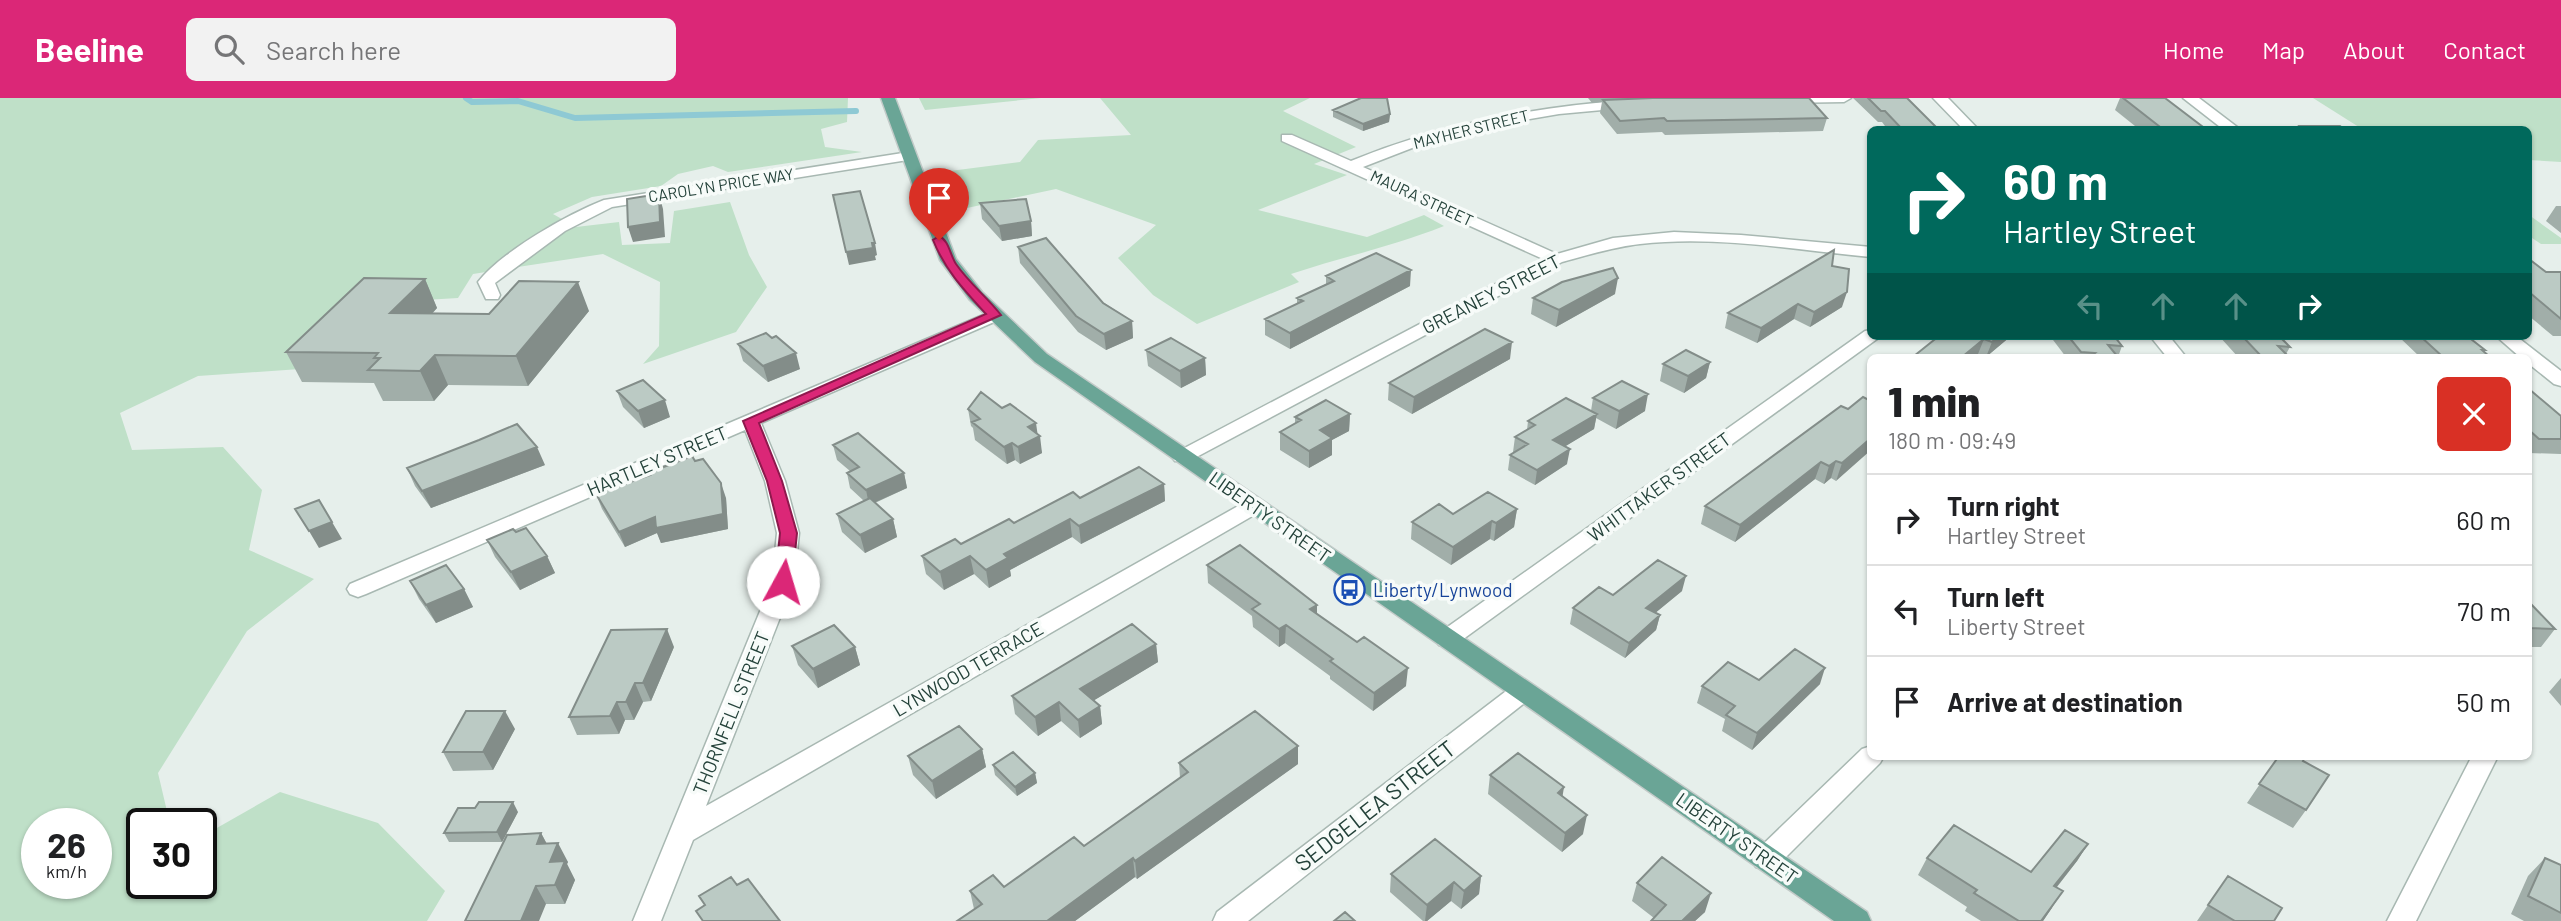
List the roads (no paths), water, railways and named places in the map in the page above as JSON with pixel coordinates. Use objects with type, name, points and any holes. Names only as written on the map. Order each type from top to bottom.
[{"type":"main road","name":"LIBERTY STREET","points":[[888,98],[948,260],[960,278],[995,315],[1041,358],[1857,921]]},
{"type":"street","points":[[1761,100],[1844,98]]},
{"type":"street","points":[[1940,98],[1968,126]]},
{"type":"street","points":[[2190,98],[2228,126]]},
{"type":"street","name":"MAYHER STREET","points":[[1353,166],[1414,142],[1483,123],[1562,110],[1643,103]]},
{"type":"street","name":"MAURA STREET","points":[[1287,138],[1556,259]]},
{"type":"street","name":"CAROLYN PRICE WAY","points":[[492,295],[486,282],[542,237],[581,213],[600,207],[909,156]]},
{"type":"street","name":"GREANEY STREET","points":[[1182,457],[1556,259],[1613,243],[1663,238],[1741,241],[1867,252]]},
{"type":"street","name":"HARTLEY STREET","points":[[358,589],[995,315]]},
{"type":"street","name":"WHITTAKER STREET","points":[[1447,639],[1867,338]]},
{"type":"street","points":[[2163,340],[2175,354]]},
{"type":"street","points":[[2510,340],[2528,354]]},
{"type":"street","points":[[2532,357],[2561,380]]},
{"type":"street","points":[[2539,363],[2561,363]]},
{"type":"street","name":"THORNFELL STREET","points":[[647,921],[783,582],[788,533],[775,481],[751,421]]},
{"type":"street","name":"LYNWOOD TERRACE","points":[[682,833],[1254,506]]},
{"type":"street","name":"SEDGELEA STREET","points":[[1227,921],[1523,691]]},
{"type":"street","points":[[1766,859],[1867,760]]},
{"type":"street","points":[[2402,921],[2483,760]]},
{"type":"waterway","points":[[466,98],[472,102],[518,101],[575,118],[856,111]]},
{"type":"place","name":"Liberty/Lynwood","points":[[1350,590]]}]
